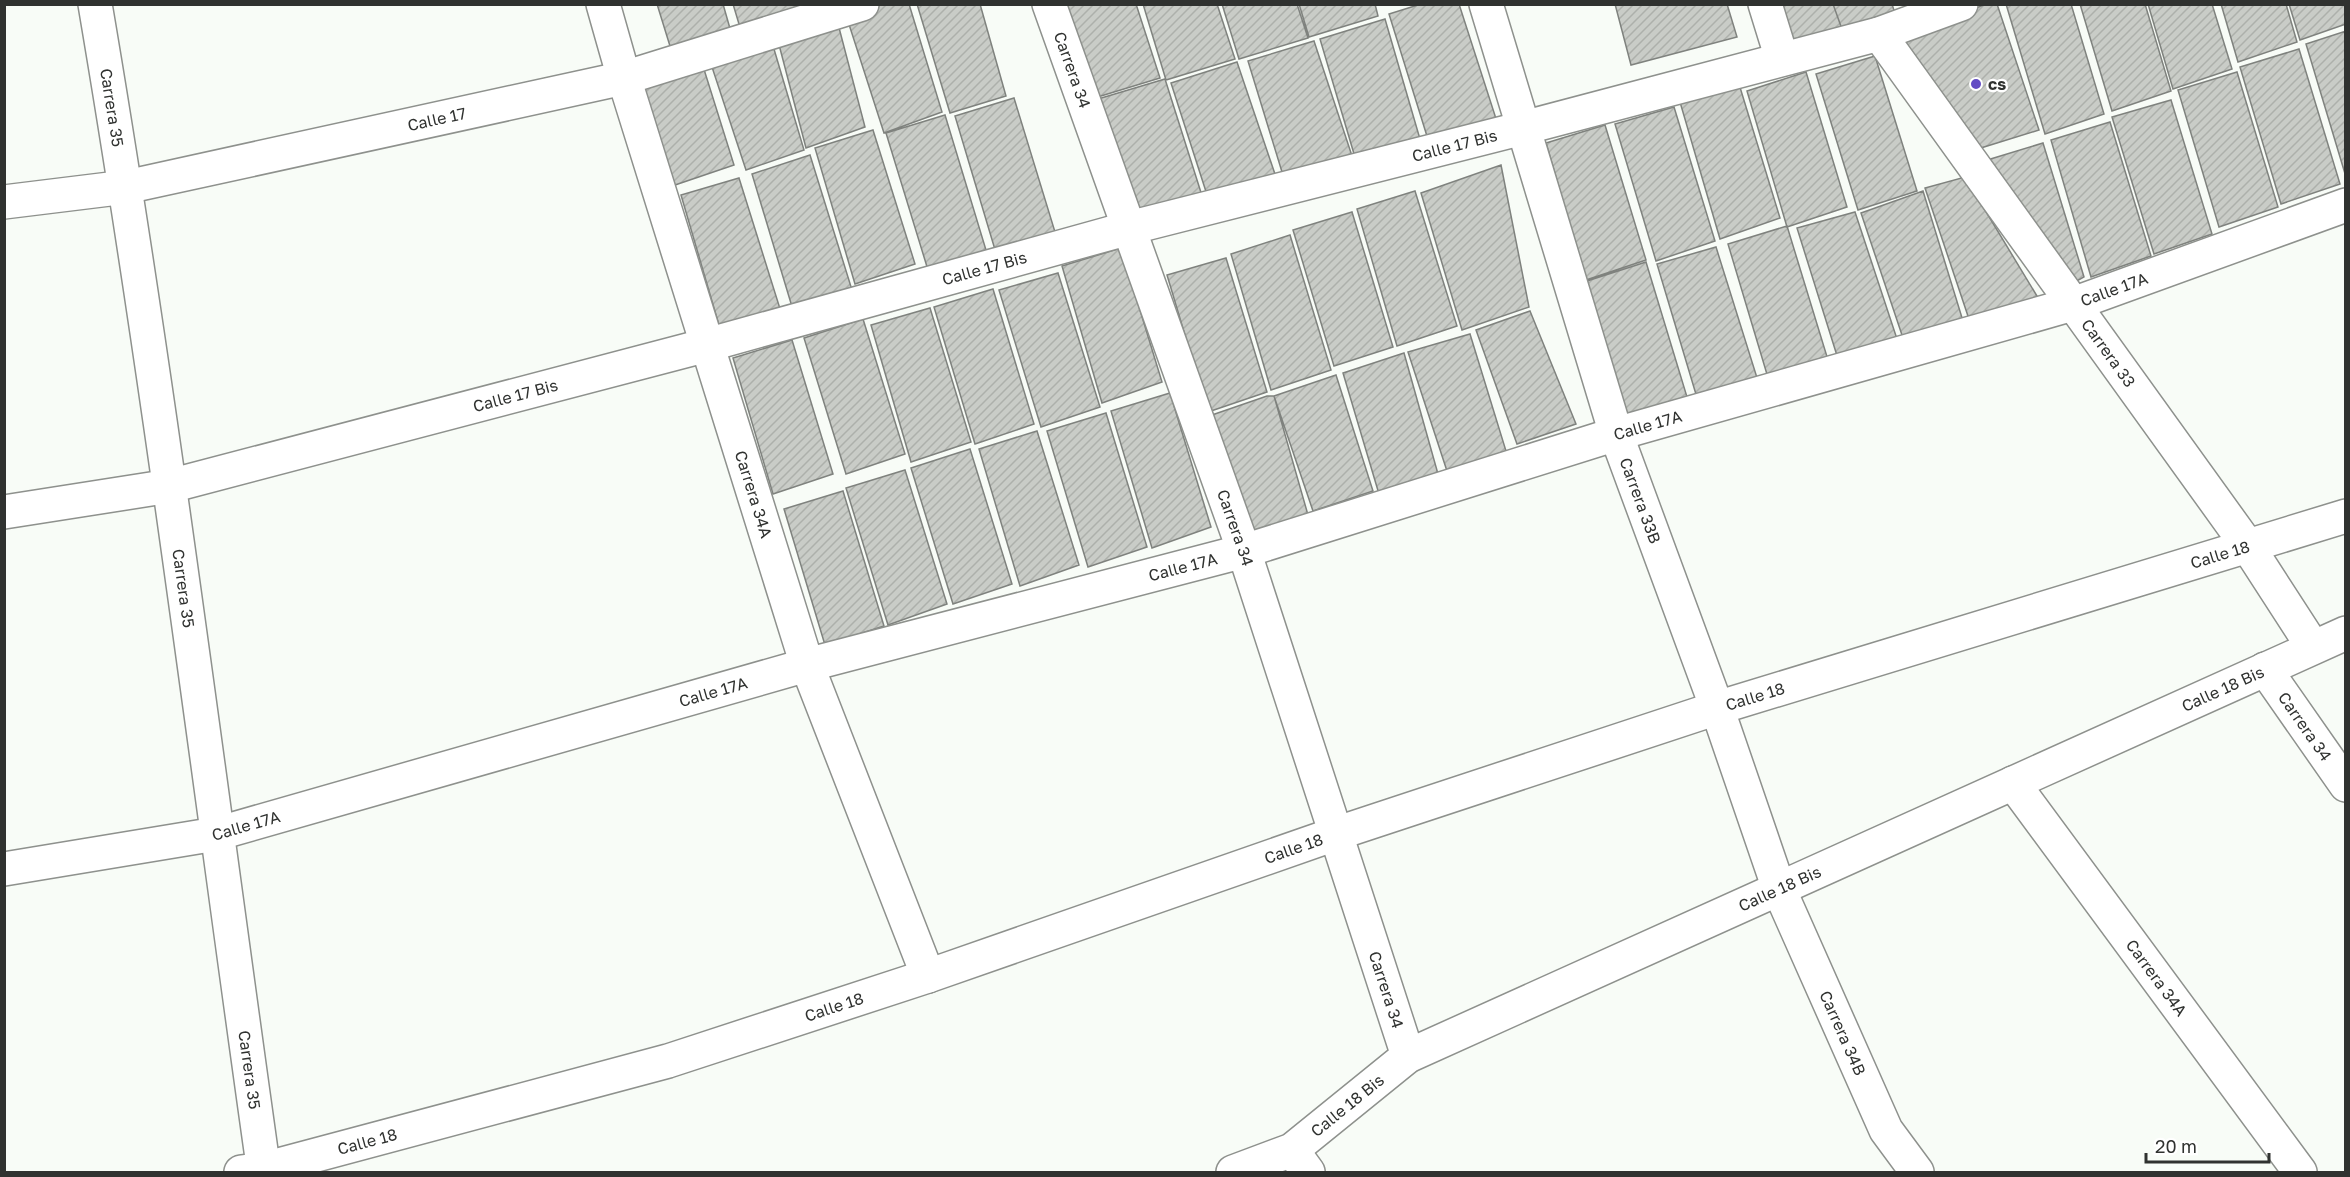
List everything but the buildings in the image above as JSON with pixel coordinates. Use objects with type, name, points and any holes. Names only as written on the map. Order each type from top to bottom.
[{"type":"street","name":"Carrera 35","points":[[95,4],[126,187],[170,486],[216,834],[256,1171]]},
{"type":"street","name":"Carrera 34A","points":[[603,4],[807,665],[928,976]]},
{"type":"street","name":"Calle 17","points":[[4,202],[126,187],[624,78],[861,4]]},
{"type":"street","name":"Carrera 34","points":[[1049,4],[1244,551],[1408,1056]]},
{"type":"street","name":"Carrera 33B","points":[[1486,4],[1616,434],[1717,708],[1779,889]]},
{"type":"street","points":[[1765,4],[1782,59]]},
{"type":"street","name":"Calle 17 Bis","points":[[4,513],[170,486],[707,345],[1129,228],[1523,128],[1879,34],[1961,4]]},
{"type":"street","name":"Carrera 33","points":[[1879,34],[2247,545],[2313,648]]},
{"type":"street","name":"Calle 17A","points":[[4,869],[216,834],[807,665],[1244,551],[1616,434],[2073,304],[2346,205]]},
{"type":"street","name":"Calle 18","points":[[256,1171],[668,1060],[928,976],[1335,834],[1717,708],[2346,516]]},
{"type":"street","name":"Calle 18 Bis","points":[[1233,1173],[1300,1161],[1408,1056],[2346,633]]},
{"type":"street","name":"Carrera 34","points":[[2265,669],[2346,785]]},
{"type":"street","name":"Carrera 34A","points":[[2013,783],[2300,1173]]},
{"type":"street","name":"Carrera 34B","points":[[1779,889],[1886,1130],[1917,1173]]},
{"type":"place","name":"cs","points":[[1976,84]]}]
